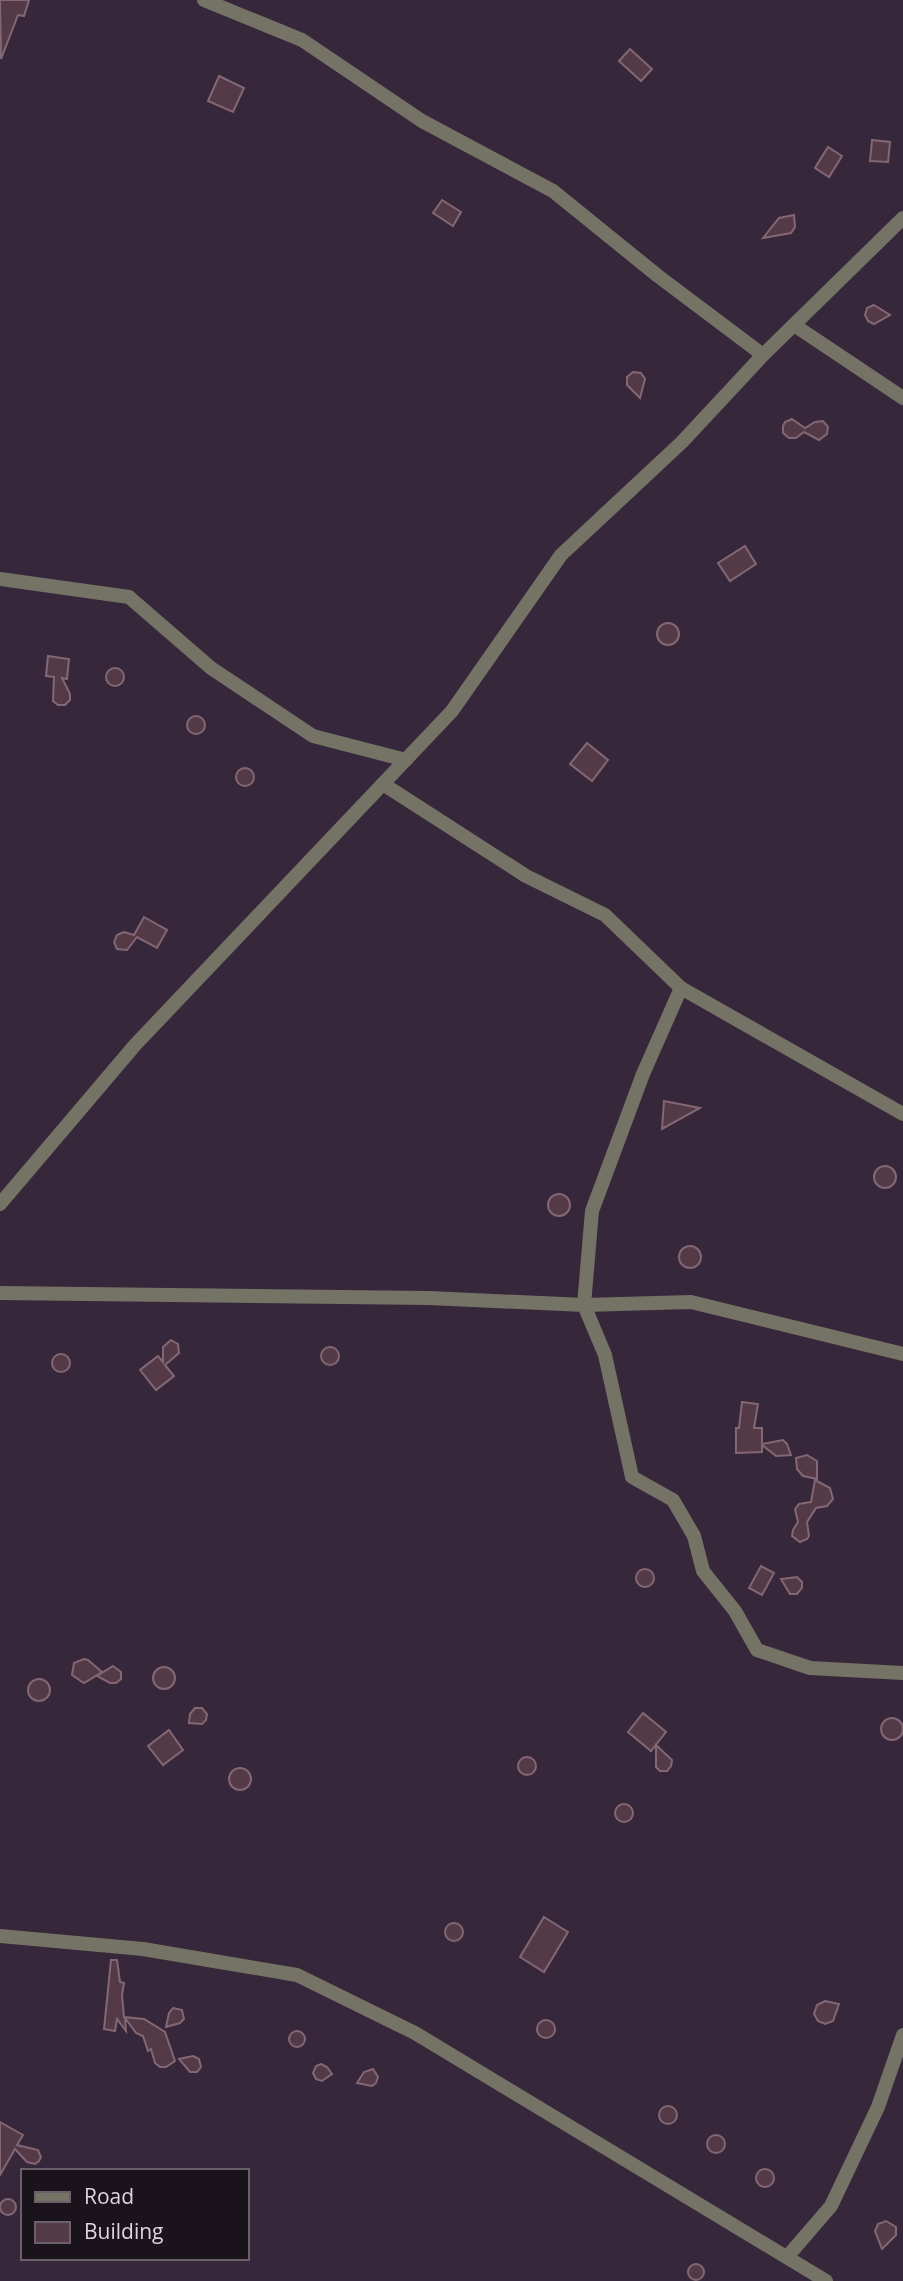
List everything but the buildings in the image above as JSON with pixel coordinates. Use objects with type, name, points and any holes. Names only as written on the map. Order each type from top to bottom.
[{"type":"street","points":[[204,0],[302,40],[422,121],[553,191],[658,276],[763,355]]},
{"type":"street","points":[[0,1204],[135,1045],[453,710],[561,555],[682,442],[763,355],[903,218]]},
{"type":"street","points":[[794,325],[903,398]]},
{"type":"street","points":[[0,579],[129,597],[211,668],[313,736],[406,760]]},
{"type":"street","points":[[383,784],[526,876],[605,915],[681,988],[903,1114]]},
{"type":"street","points":[[681,988],[643,1074],[592,1211],[584,1305],[605,1355],[632,1477],[673,1500],[694,1536],[703,1571],[735,1611],[757,1650],[810,1668],[903,1673]]},
{"type":"street","points":[[0,1293],[429,1298],[584,1305],[691,1302],[903,1354]]},
{"type":"street","points":[[0,1936],[143,1949],[297,1975],[415,2033],[826,2281]]},
{"type":"street","points":[[787,2257],[831,2206],[878,2107],[903,2035]]}]
